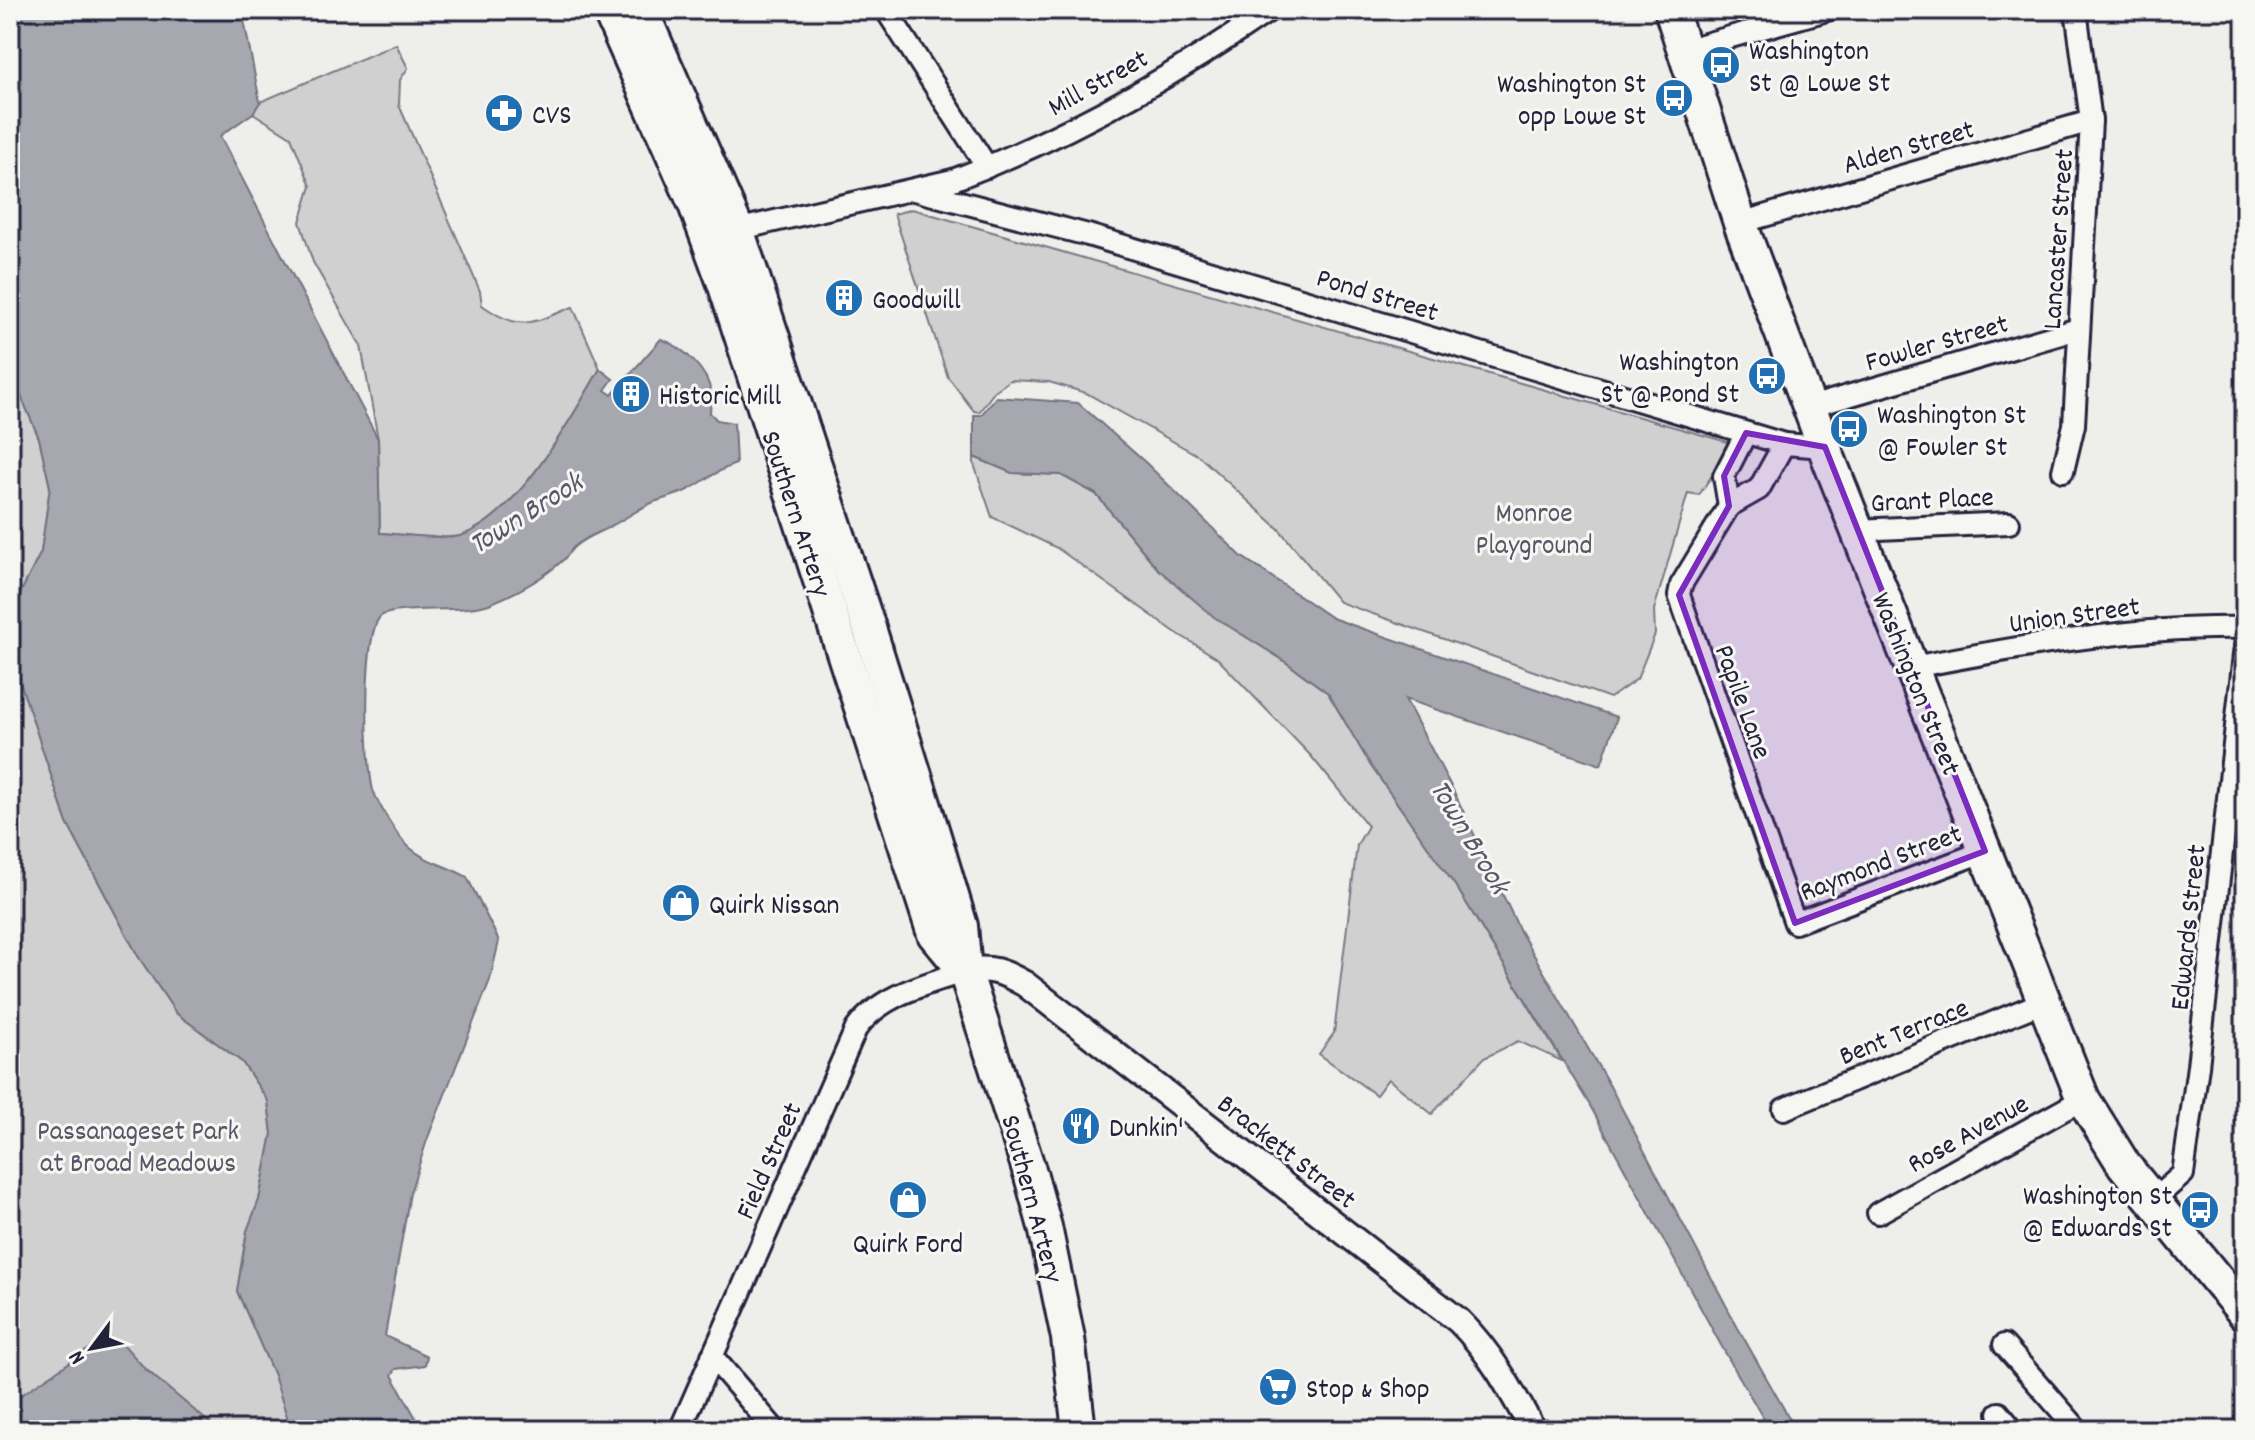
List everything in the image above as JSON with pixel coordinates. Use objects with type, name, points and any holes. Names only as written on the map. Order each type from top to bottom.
[{"type":"main road","name":"Southern Artery","points":[[609,10],[694,202],[722,234]]},
{"type":"main road","name":"Southern Artery","points":[[641,10],[710,174],[722,234],[869,628],[935,839],[961,926],[965,971],[1045,1227],[1068,1338],[1079,1430]]},
{"type":"main road","name":"Washington Street","points":[[1671,10],[1740,223],[1857,530],[2083,1099],[2124,1165],[2245,1314]]},
{"type":"street","points":[[886,10],[987,167]]},
{"type":"street","points":[[1684,50],[1827,10]]},
{"type":"street","name":"Lancaster Street","points":[[2063,471],[2074,425],[2091,121],[2076,10]]},
{"type":"street","name":"Mill Street","points":[[987,167],[1055,137],[1111,107],[1191,61],[1257,14]]},
{"type":"street","name":"Alden Street","points":[[1740,223],[2091,121]]},
{"type":"street","name":"Pond Street","points":[[722,234],[914,190],[987,167]]},
{"type":"street","name":"Pond Street","points":[[914,190],[1088,235],[1784,444],[1825,447]]},
{"type":"street","name":"Fowler Street","points":[[1810,407],[2078,329]]},
{"type":"street","points":[[1729,506],[1724,476],[1746,433]]},
{"type":"street","name":"Papile Lane","points":[[1784,444],[1759,489],[1729,506],[1681,585],[1679,595],[1795,923]]},
{"type":"street","name":"Grant Place","points":[[1857,530],[2009,523]]},
{"type":"street","name":"Union Street","points":[[1913,667],[2074,638],[2188,627],[2245,628]]},
{"type":"street","name":"Edwards Street","points":[[2152,1201],[2183,1174],[2245,646]]},
{"type":"street","name":"Raymond Street","points":[[1795,923],[1985,851]]},
{"type":"street","name":"Brackett Street","points":[[965,971],[986,968],[1005,972],[1025,984],[1459,1321],[1480,1342],[1498,1367],[1533,1430]]},
{"type":"street","name":"Field Street","points":[[680,1430],[856,1029],[866,1014],[884,1002],[965,971]]},
{"type":"street","name":"Bent Terrace","points":[[1784,1109],[2043,1002]]},
{"type":"street","name":"Rose Avenue","points":[[1878,1213],[2083,1099]]},
{"type":"street","points":[[2004,1345],[2078,1430]]},
{"type":"street","points":[[712,1356],[775,1430]]},
{"type":"street","points":[[1999,1413],[2013,1430]]},
{"type":"highlighted area","points":[[1746,433],[1825,447],[1985,851],[1795,923],[1679,595],[1729,506],[1724,476]]},
{"type":"green space","points":[[396,44],[408,68],[400,80],[399,105],[480,291],[482,305],[495,314],[517,322],[536,321],[573,307],[600,369],[558,439],[522,488],[481,525],[453,537],[380,533],[378,439],[361,346],[313,262],[300,222],[311,186],[291,137],[253,113],[260,102]]},
{"type":"green space","name":"Monroe Playground","points":[[912,209],[1727,442],[1726,454],[1699,495],[1688,493],[1654,610],[1655,634],[1637,679],[1610,698],[1339,602],[1279,529],[1199,456],[1086,393],[1049,382],[1010,380],[995,391],[979,412],[974,411],[948,377],[894,214]]},
{"type":"green space","points":[[10,370],[39,438],[50,487],[41,552],[10,614]]},
{"type":"green space","points":[[974,457],[1012,473],[1061,475],[1096,494],[1158,569],[1328,693],[1371,766],[1459,891],[1562,1061],[1518,1041],[1484,1058],[1432,1114],[1388,1079],[1376,1095],[1319,1054],[1334,1033],[1357,845],[1368,826],[1311,756],[1217,658],[1057,548],[992,517]]},
{"type":"green space","name":"Passanageset Park at Broad Meadows","points":[[10,652],[67,823],[138,956],[176,1013],[242,1062],[268,1101],[272,1134],[259,1200],[247,1231],[237,1291],[274,1375],[289,1423],[288,1430],[218,1430],[133,1357],[15,1414],[20,1430],[10,1430]]},
{"type":"water","name":"Town Brook","points":[[10,10],[242,10],[260,102],[253,113],[220,136],[378,439],[380,533],[453,537],[481,525],[522,488],[558,439],[600,369],[613,379],[605,390],[612,395],[661,339],[677,347],[700,368],[711,394],[710,413],[717,420],[734,423],[736,464],[688,490],[648,504],[583,540],[554,568],[527,586],[478,607],[389,613],[381,616],[375,627],[367,699],[373,790],[388,820],[408,846],[467,877],[499,941],[490,980],[427,1140],[410,1193],[385,1336],[427,1356],[425,1365],[396,1369],[392,1375],[418,1422],[417,1430],[288,1430],[289,1423],[274,1375],[237,1291],[247,1231],[259,1200],[272,1134],[268,1101],[242,1062],[176,1013],[138,956],[67,823],[10,652],[10,614],[41,552],[50,487],[39,438],[10,370]]},
{"type":"water","name":"Town Brook","points":[[996,397],[1078,403],[1146,463],[1241,556],[1332,618],[1617,717],[1601,765],[1405,699],[1454,792],[1520,931],[1611,1088],[1738,1328],[1796,1430],[1770,1430],[1588,1102],[1459,891],[1371,766],[1328,693],[1283,660],[1214,617],[1158,569],[1096,494],[1061,475],[1012,473],[974,457],[974,415],[981,415]]},
{"type":"water","points":[[107,1337],[124,1345],[145,1369],[218,1430],[20,1430],[15,1414],[18,1397]]},
{"type":"place","name":"Washington St @ Lowe St","points":[[1721,65]]},
{"type":"place","name":"Washington St opp Lowe St","points":[[1674,98]]},
{"type":"place","name":"CVS","points":[[504,113]]},
{"type":"place","name":"Goodwill","points":[[844,298]]},
{"type":"place","name":"Washington St @ Pond St","points":[[1767,376]]},
{"type":"place","name":"Historic Mill","points":[[631,394]]},
{"type":"place","name":"Washington St @ Fowler St","points":[[1849,429]]},
{"type":"place","name":"Quirk Nissan","points":[[681,903]]},
{"type":"place","name":"Dunkin'","points":[[1081,1126]]},
{"type":"place","name":"Quirk Ford","points":[[908,1200]]},
{"type":"place","name":"Washington St @ Edwards St","points":[[2200,1210]]},
{"type":"place","name":"Stop & Shop","points":[[1278,1387]]}]
